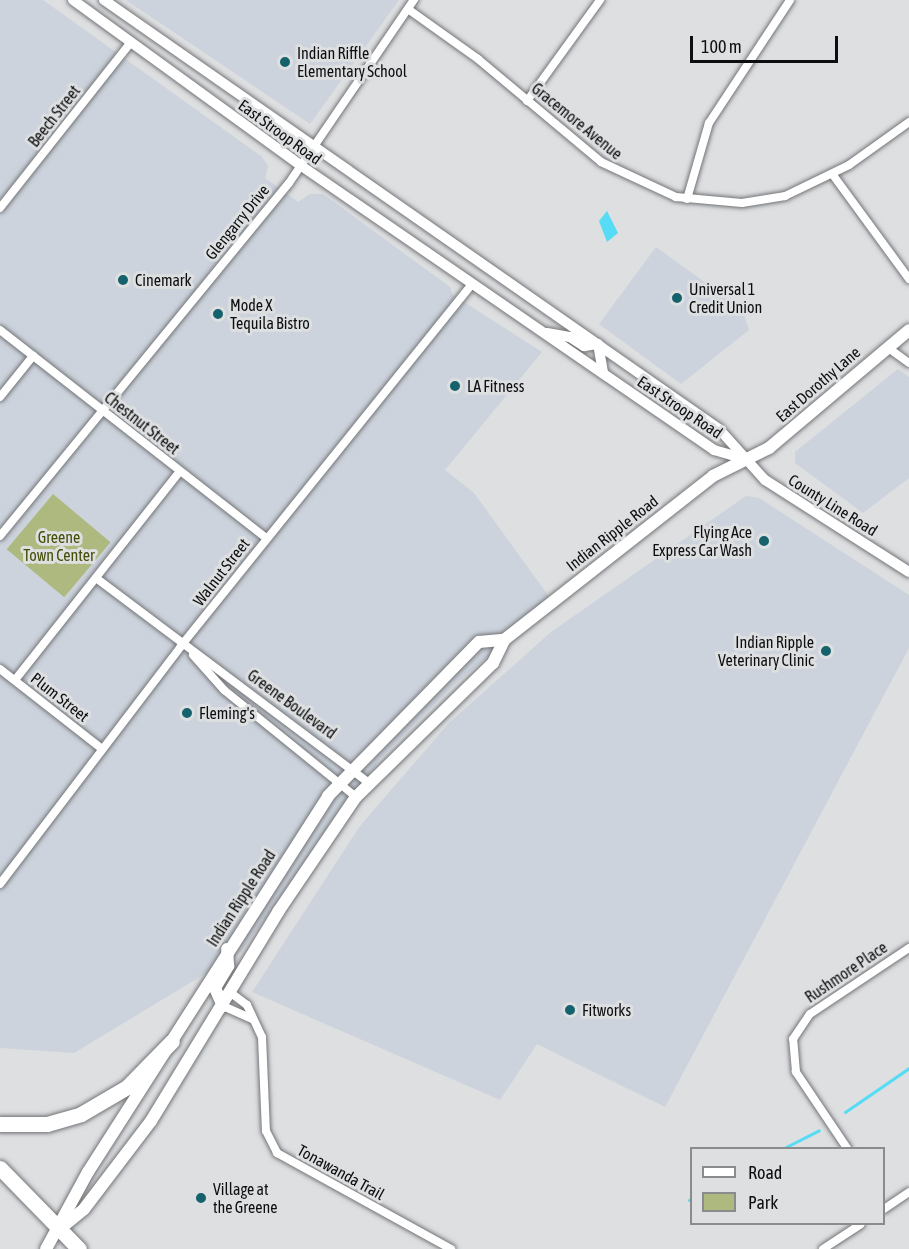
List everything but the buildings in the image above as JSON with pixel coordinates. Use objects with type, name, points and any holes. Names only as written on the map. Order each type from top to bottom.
[{"type":"highway","points":[[0,1125],[47,1124],[81,1114],[127,1087],[172,1041]]},
{"type":"highway","points":[[0,1168],[62,1227],[80,1249]]},
{"type":"main road","name":"East Stroop Road","points":[[73,0],[300,165],[714,450],[746,460]]},
{"type":"main road","name":"East Stroop Road","points":[[104,0],[719,429],[746,460]]},
{"type":"main road","name":"East Dorothy Lane","points":[[746,460],[769,448],[909,330]]},
{"type":"main road","points":[[544,333],[570,337],[584,346],[598,344],[604,373]]},
{"type":"main road","name":"County Line Road","points":[[746,460],[765,480],[909,572]]},
{"type":"main road","name":"Indian Ripple Road","points":[[62,1227],[84,1209],[133,1147],[357,797],[369,783],[493,663],[504,640],[713,476],[746,460]]},
{"type":"main road","name":"Indian Ripple Road","points":[[46,1249],[62,1227],[88,1172],[172,1041],[227,949],[339,784],[479,642],[504,640]]},
{"type":"main road","points":[[223,1006],[215,988],[228,966],[227,949]]},
{"type":"street","name":"Glengarry Drive","points":[[0,536],[100,409],[300,165],[414,0]]},
{"type":"street","points":[[527,100],[600,0]]},
{"type":"street","points":[[687,199],[710,123],[790,0]]},
{"type":"street","name":"Gracemore Avenue","points":[[408,9],[618,173],[687,199],[762,201],[833,175],[909,122]]},
{"type":"street","name":"Beech Street","points":[[0,208],[131,42]]},
{"type":"street","points":[[833,175],[909,279]]},
{"type":"street","name":"Walnut Street","points":[[0,884],[181,646],[472,284]]},
{"type":"street","name":"Chestnut Street","points":[[0,330],[266,538]]},
{"type":"street","points":[[887,347],[909,363]]},
{"type":"street","points":[[0,396],[33,356]]},
{"type":"street","points":[[15,681],[180,471]]},
{"type":"street","name":"Greene Boulevard","points":[[96,578],[181,646],[369,783]]},
{"type":"street","name":"Greene Boulevard","points":[[193,655],[224,690],[357,797]]},
{"type":"street","name":"Plum Street","points":[[0,669],[102,749]]},
{"type":"street","name":"Rushmore Place","points":[[846,1147],[796,1072],[793,1039],[810,1014],[909,948]]},
{"type":"street","name":"Tonawanda Trail","points":[[231,993],[247,1005],[262,1037],[266,1131],[277,1153],[448,1248]]},
{"type":"street","points":[[223,1006],[252,1019]]},
{"type":"street","points":[[885,1206],[909,1192]]},
{"type":"street","points":[[823,1249],[859,1225]]},
{"type":"shaded area","points":[[0,0],[43,0],[261,156],[268,166],[265,178],[298,202],[310,194],[323,194],[450,287],[453,295],[542,352],[445,470],[474,493],[553,602],[456,683],[380,759],[241,952],[74,1053],[0,1048]]},
{"type":"shaded area","name":"Indian Riffle Elementary School","points":[[126,0],[399,0],[310,124]]},
{"type":"shaded area","points":[[656,247],[742,309],[749,330],[681,384],[599,324]]},
{"type":"shaded area","points":[[898,369],[909,377],[909,478],[863,513],[795,463],[795,452]]},
{"type":"shaded area","points":[[746,496],[759,498],[909,595],[909,648],[665,1107],[537,1044],[500,1100],[252,992],[360,826],[448,724],[551,632]]},
{"type":"green space","name":"Greene Town Center","points":[[53,494],[110,542],[64,597],[7,549]]},
{"type":"water","points":[[607,211],[618,233],[607,242],[599,221]]},
{"type":"waterway","points":[[845,1112],[909,1068]]},
{"type":"waterway","points":[[786,1147],[819,1130]]},
{"type":"place","name":"Indian Riffle Elementary School","points":[[285,62]]},
{"type":"place","name":"Cinemark","points":[[123,280]]},
{"type":"place","name":"Universal 1 Credit Union","points":[[677,298]]},
{"type":"place","name":"Mode X Tequila Bistro","points":[[218,314]]},
{"type":"place","name":"LA Fitness","points":[[455,386]]},
{"type":"place","name":"Flying Ace Express Car Wash","points":[[764,541]]},
{"type":"place","name":"Indian Ripple Veterinary Clinic","points":[[826,651]]},
{"type":"place","name":"Fleming's","points":[[187,713]]},
{"type":"place","name":"Fitworks","points":[[570,1010]]},
{"type":"place","name":"Village at the Greene","points":[[201,1198]]}]
